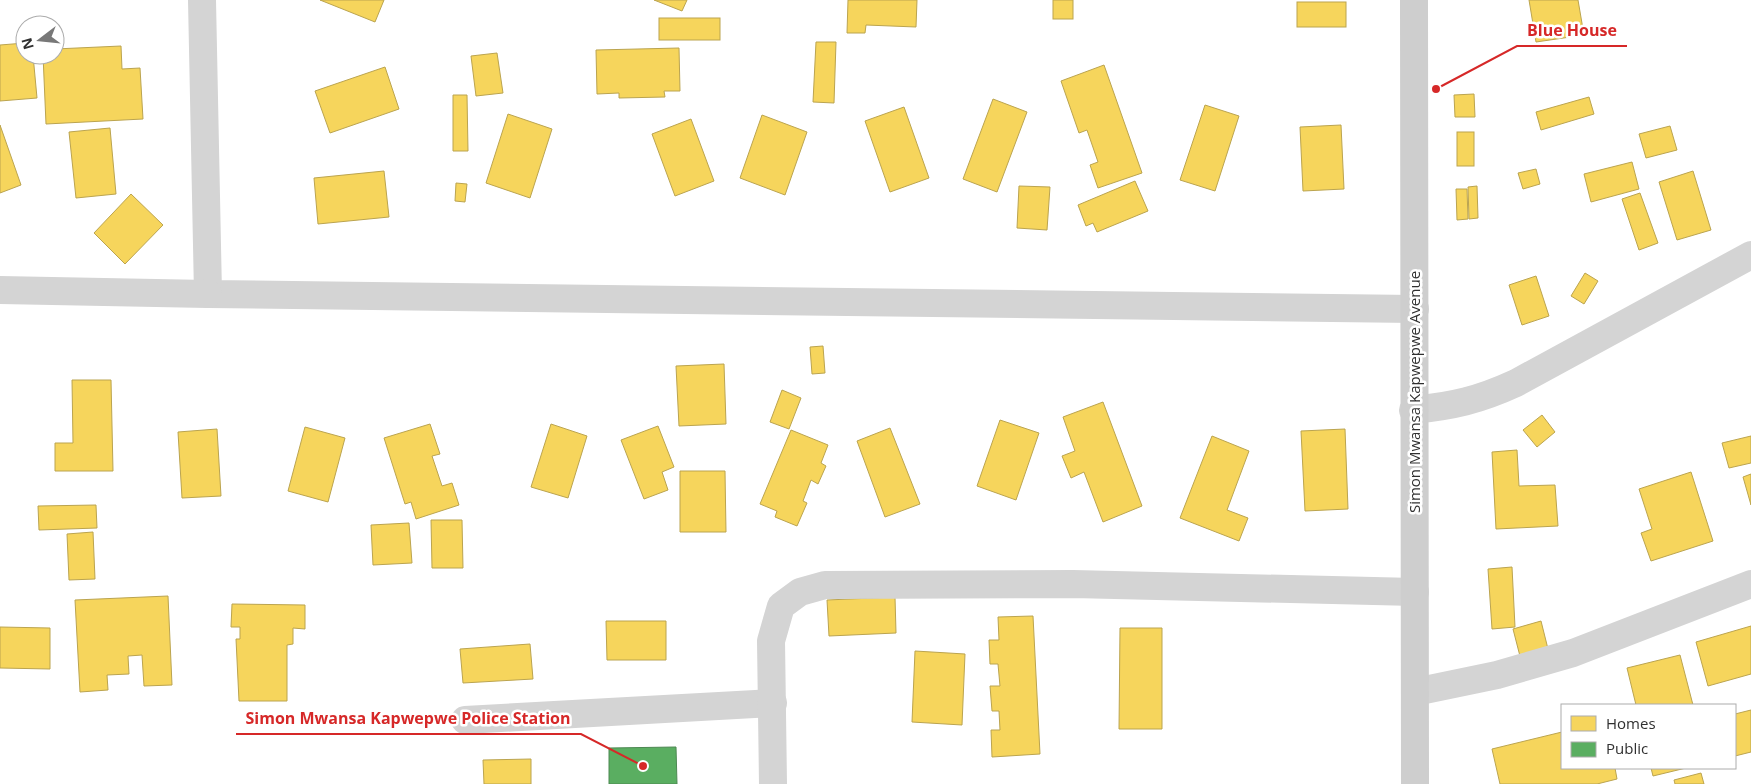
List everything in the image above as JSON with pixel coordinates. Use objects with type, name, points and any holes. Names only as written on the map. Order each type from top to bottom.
[{"type":"main road","name":"Simon Mwansa Kapwepwe Avenue","points":[[1414,0],[1415,309],[1413,410],[1416,784]]},
{"type":"street","points":[[202,0],[208,294]]},
{"type":"street","points":[[1413,410],[1448,407],[1484,398],[1516,383],[1751,255]]},
{"type":"street","points":[[0,290],[1415,309]]},
{"type":"street","points":[[773,784],[771,641],[781,606],[800,592],[825,585],[1073,584],[1414,592]]},
{"type":"street","points":[[1415,692],[1497,675],[1573,653],[1751,584]]},
{"type":"street","points":[[465,720],[772,703]]},
{"type":"building: Homes","points":[[320,0],[384,0],[375,22]]},
{"type":"building: Homes","points":[[654,0],[687,0],[682,11]]},
{"type":"building: Homes","points":[[848,0],[917,0],[916,27],[866,25],[865,33],[847,33]]},
{"type":"building: Homes","points":[[1053,0],[1073,0],[1073,19],[1053,19]]},
{"type":"building: Homes","points":[[1529,0],[1578,0],[1584,35],[1536,42]]},
{"type":"building: Homes","points":[[1297,2],[1346,2],[1346,27],[1297,27]]},
{"type":"building: Homes","points":[[659,18],[720,18],[720,40],[659,40]]},
{"type":"building: Homes","points":[[816,42],[836,42],[834,103],[813,102]]},
{"type":"building: Homes","points":[[15,44],[15,65],[34,65],[37,98],[0,101],[0,45]]},
{"type":"building: Homes","points":[[121,46],[122,69],[140,68],[143,119],[46,124],[43,65],[65,65],[65,49]]},
{"type":"building: Homes","points":[[679,48],[680,91],[664,91],[665,97],[619,98],[619,93],[597,94],[596,50]]},
{"type":"building: Homes","points":[[497,53],[503,93],[476,96],[471,56]]},
{"type":"building: Homes","points":[[1104,65],[1142,173],[1098,188],[1090,165],[1098,162],[1087,130],[1079,133],[1061,81]]},
{"type":"building: Homes","points":[[385,67],[399,109],[330,133],[315,91]]},
{"type":"building: Homes","points":[[1474,94],[1475,117],[1455,117],[1454,95]]},
{"type":"building: Homes","points":[[453,95],[467,95],[468,151],[453,151]]},
{"type":"building: Homes","points":[[1589,97],[1594,114],[1541,130],[1536,112]]},
{"type":"building: Homes","points":[[993,99],[1027,112],[997,192],[963,179]]},
{"type":"building: Homes","points":[[1205,105],[1239,116],[1215,191],[1180,180]]},
{"type":"building: Homes","points":[[904,107],[929,178],[890,192],[865,121]]},
{"type":"building: Homes","points":[[508,114],[552,129],[530,198],[486,183]]},
{"type":"building: Homes","points":[[762,115],[807,132],[785,195],[740,178]]},
{"type":"building: Homes","points":[[691,119],[714,181],[675,196],[652,134]]},
{"type":"building: Homes","points":[[0,125],[21,185],[0,193]]},
{"type":"building: Homes","points":[[1341,125],[1344,189],[1303,191],[1300,127]]},
{"type":"building: Homes","points":[[1670,126],[1677,150],[1646,158],[1639,134]]},
{"type":"building: Homes","points":[[110,128],[116,194],[76,198],[69,132]]},
{"type":"building: Homes","points":[[1457,132],[1474,132],[1474,166],[1457,166]]},
{"type":"building: Homes","points":[[1632,162],[1639,189],[1591,202],[1584,174]]},
{"type":"building: Homes","points":[[1536,169],[1540,184],[1523,189],[1518,173]]},
{"type":"building: Homes","points":[[384,171],[389,217],[318,224],[314,178]]},
{"type":"building: Homes","points":[[1693,171],[1711,230],[1677,240],[1659,182]]},
{"type":"building: Homes","points":[[1135,181],[1148,211],[1097,232],[1093,223],[1086,226],[1078,205]]},
{"type":"building: Homes","points":[[456,183],[467,184],[465,202],[455,201]]},
{"type":"building: Homes","points":[[1019,186],[1050,187],[1047,230],[1017,228]]},
{"type":"building: Homes","points":[[1477,186],[1478,218],[1469,219],[1468,187]]},
{"type":"building: Homes","points":[[1456,189],[1467,189],[1468,219],[1457,220]]},
{"type":"building: Homes","points":[[1640,193],[1658,243],[1639,250],[1622,199]]},
{"type":"building: Homes","points":[[131,194],[163,225],[125,264],[94,233]]},
{"type":"building: Homes","points":[[1585,273],[1598,281],[1584,304],[1571,296]]},
{"type":"building: Homes","points":[[1536,276],[1549,316],[1522,325],[1509,285]]},
{"type":"building: Homes","points":[[823,346],[825,373],[812,374],[810,347]]},
{"type":"building: Homes","points":[[724,364],[726,424],[679,426],[676,366]]},
{"type":"building: Homes","points":[[72,380],[111,380],[113,471],[55,471],[55,443],[73,443]]},
{"type":"building: Homes","points":[[782,390],[801,398],[789,429],[770,422]]},
{"type":"building: Homes","points":[[1103,402],[1142,506],[1103,522],[1084,472],[1071,478],[1062,456],[1075,451],[1063,417]]},
{"type":"building: Homes","points":[[1542,415],[1555,432],[1537,447],[1523,430]]},
{"type":"building: Homes","points":[[1000,420],[1039,433],[1016,500],[977,486]]},
{"type":"building: Homes","points":[[430,424],[440,454],[432,456],[442,486],[452,483],[459,505],[416,519],[411,502],[405,504],[384,438]]},
{"type":"building: Homes","points":[[551,424],[587,436],[568,498],[531,487]]},
{"type":"building: Homes","points":[[658,426],[674,467],[662,472],[668,490],[644,499],[621,440]]},
{"type":"building: Homes","points":[[305,427],[345,438],[328,502],[288,491]]},
{"type":"building: Homes","points":[[890,428],[920,504],[885,517],[857,441]]},
{"type":"building: Homes","points":[[217,429],[221,496],[182,498],[178,432]]},
{"type":"building: Homes","points":[[1345,429],[1348,509],[1305,511],[1301,431]]},
{"type":"building: Homes","points":[[791,430],[828,445],[821,463],[826,466],[818,484],[811,480],[803,501],[807,503],[797,526],[775,517],[777,511],[760,504]]},
{"type":"building: Homes","points":[[1212,436],[1249,451],[1227,510],[1248,518],[1239,541],[1180,518]]},
{"type":"building: Homes","points":[[1751,436],[1751,463],[1729,468],[1722,443]]},
{"type":"building: Homes","points":[[1517,450],[1519,486],[1555,485],[1558,526],[1496,529],[1492,452]]},
{"type":"building: Homes","points":[[680,471],[725,471],[726,532],[680,532]]},
{"type":"building: Homes","points":[[1691,472],[1713,541],[1651,561],[1641,533],[1652,529],[1639,489]]},
{"type":"building: Homes","points":[[1751,474],[1751,505],[1743,477]]},
{"type":"building: Homes","points":[[96,505],[97,528],[39,530],[38,506]]},
{"type":"building: Homes","points":[[431,520],[462,520],[463,568],[432,568]]},
{"type":"building: Homes","points":[[409,523],[412,563],[373,565],[371,525]]},
{"type":"building: Homes","points":[[93,532],[95,579],[69,580],[67,534]]},
{"type":"building: Homes","points":[[1512,567],[1515,627],[1492,629],[1488,569]]},
{"type":"building: Homes","points":[[168,596],[172,685],[144,686],[142,655],[128,656],[129,674],[107,675],[108,690],[80,692],[75,600]]},
{"type":"building: Homes","points":[[895,597],[896,633],[829,636],[827,600]]},
{"type":"building: Homes","points":[[232,604],[305,605],[305,629],[293,628],[293,644],[287,645],[287,701],[239,701],[236,639],[240,639],[240,627],[231,627]]},
{"type":"building: Homes","points":[[1033,616],[1040,754],[992,757],[991,730],[1000,730],[999,711],[992,711],[990,686],[1000,686],[998,664],[990,664],[989,640],[999,640],[998,617]]},
{"type":"building: Homes","points":[[606,621],[666,621],[666,660],[607,660]]},
{"type":"building: Homes","points":[[1541,621],[1550,657],[1522,664],[1513,629]]},
{"type":"building: Homes","points":[[1751,626],[1751,674],[1708,686],[1696,642]]},
{"type":"building: Homes","points":[[0,627],[50,628],[50,669],[0,668]]},
{"type":"building: Homes","points":[[1120,628],[1162,628],[1162,729],[1119,729]]},
{"type":"building: Homes","points":[[530,644],[533,679],[463,683],[460,649]]},
{"type":"building: Homes","points":[[915,651],[965,654],[962,725],[912,722]]},
{"type":"building: Homes","points":[[1680,655],[1693,704],[1636,704],[1627,668]]},
{"type":"building: Homes","points":[[1751,710],[1751,752],[1736,756],[1736,714]]},
{"type":"building: Homes","points":[[1561,732],[1561,769],[1615,769],[1617,779],[1597,784],[1500,784],[1492,749]]},
{"type":"building: Homes","points":[[531,759],[531,784],[484,784],[483,760]]},
{"type":"building: Homes","points":[[1651,769],[1682,769],[1653,776]]},
{"type":"building: Homes","points":[[1701,773],[1704,784],[1675,784],[1674,780]]},
{"type":"building: Public","points":[[676,747],[677,784],[609,784],[609,748]]},
{"type":"place","name":"Blue House","points":[[1436,89]]},
{"type":"place","name":"Simon Mwansa Kapwepwe Police Station","points":[[643,766]]}]
